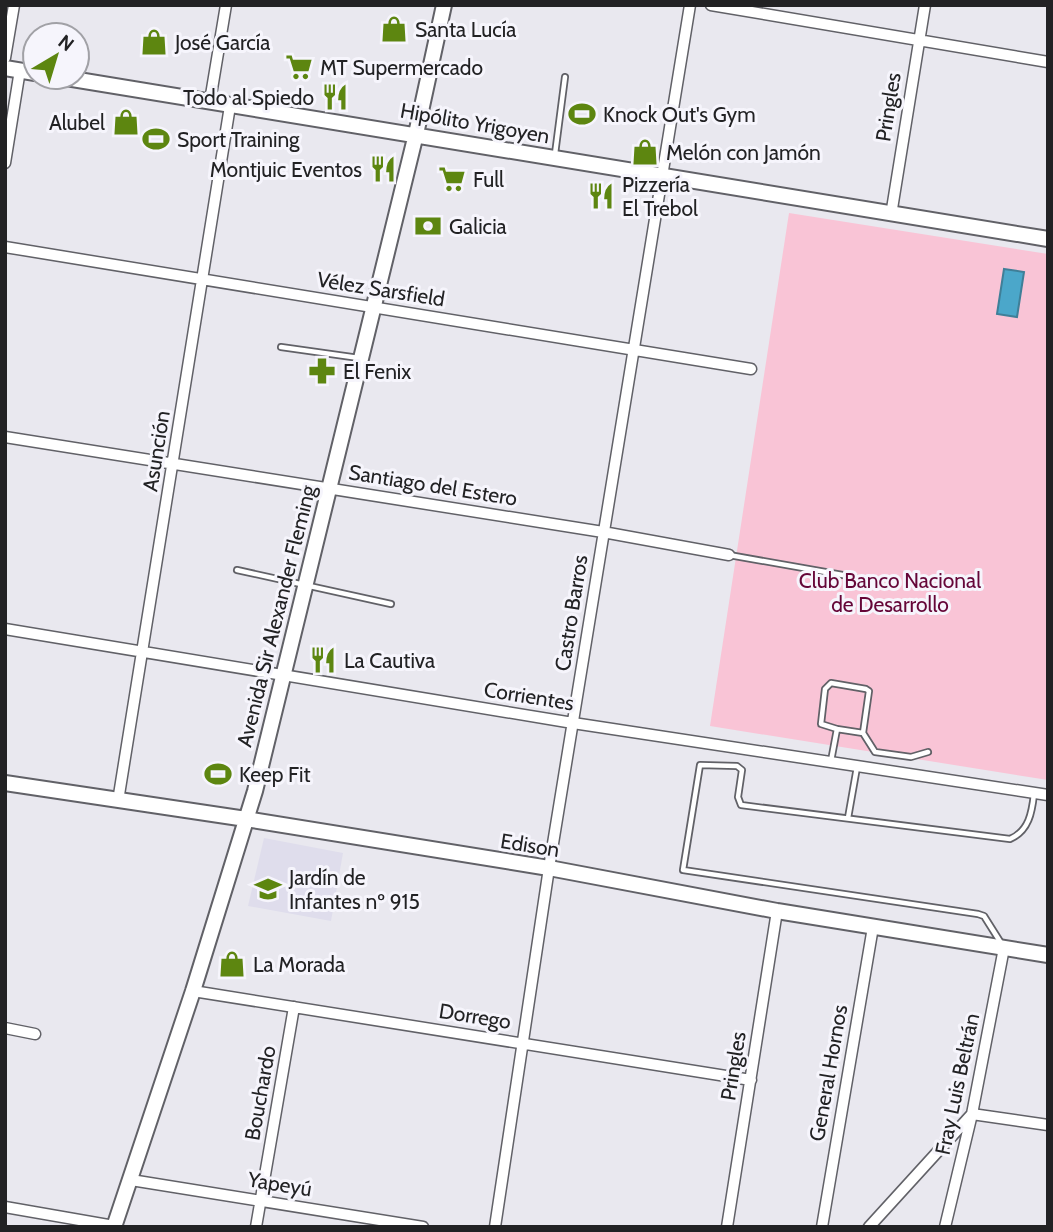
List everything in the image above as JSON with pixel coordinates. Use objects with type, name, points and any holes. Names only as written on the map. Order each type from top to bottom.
[{"type":"street","points":[[5,58],[14,5]]},
{"type":"street","points":[[210,101],[226,5]]},
{"type":"street","name":"Avenida Sir Alexander Fleming","points":[[114,1226],[193,991],[246,819],[285,676],[416,134],[444,5]]},
{"type":"street","name":"Castro Barros","points":[[495,1227],[549,869],[690,5]]},
{"type":"street","points":[[711,5],[1048,62]]},
{"type":"street","name":"Pringles","points":[[891,215],[925,5]]},
{"type":"street","points":[[5,163],[20,70]]},
{"type":"street","name":"Hipólito Yrigoyen","points":[[91,82],[1048,239]]},
{"type":"street","name":"Asunción","points":[[118,802],[230,106]]},
{"type":"street","name":"Vélez Sarsfield","points":[[5,247],[751,369]]},
{"type":"street","name":"Santiago del Estero","points":[[5,437],[603,532],[729,555]]},
{"type":"street","name":"Corrientes","points":[[5,629],[573,723],[1048,795]]},
{"type":"street","name":"Edison","points":[[5,783],[246,819],[1048,955]]},
{"type":"street","name":"Pringles","points":[[727,1227],[777,911]]},
{"type":"street","name":"General Hornos","points":[[822,1227],[873,927]]},
{"type":"street","name":"Fray Luis Beltrán","points":[[945,1227],[972,1114],[1004,948]]},
{"type":"street","name":"Dorrego","points":[[193,991],[751,1080]]},
{"type":"street","name":"Bouchardo","points":[[256,1227],[294,1007]]},
{"type":"street","points":[[5,1028],[35,1034]]},
{"type":"street","points":[[869,1227],[972,1114],[1048,1125]]},
{"type":"street","name":"Yapeyú","points":[[131,1180],[423,1227]]},
{"type":"street","points":[[5,1208],[114,1226]]},
{"type":"lane","points":[[554,158],[565,77]]},
{"type":"lane","points":[[281,347],[360,358]]},
{"type":"lane","points":[[729,555],[854,577]]},
{"type":"lane","points":[[237,570],[391,604]]},
{"type":"lane","points":[[863,733],[821,724],[825,689],[831,683],[869,691],[863,733],[875,752],[911,757],[928,752]]},
{"type":"lane","points":[[831,762],[837,729]]},
{"type":"lane","points":[[1004,948],[984,916],[978,914],[683,870],[700,765],[740,768],[742,771],[738,797],[741,805],[1010,839],[1017,836],[1029,821],[1034,793]]},
{"type":"lane","points":[[848,818],[857,766]]},
{"type":"shaded area","points":[[264,838],[343,853],[331,921],[248,906]]},
{"type":"green space","name":"Club Banco Nacional de Desarrollo","points":[[789,213],[1048,254],[1048,780],[710,726]]},
{"type":"water","points":[[1004,269],[1024,272],[1017,317],[997,314]]},
{"type":"place","name":"Santa Lucía","points":[[394,29]]},
{"type":"place","name":"José García","points":[[154,42]]},
{"type":"place","name":"MT Supermercado","points":[[299,67]]},
{"type":"place","name":"Todo al Spiedo","points":[[335,97]]},
{"type":"place","name":"Knock Out's Gym","points":[[582,114]]},
{"type":"place","name":"Alubel","points":[[126,122]]},
{"type":"place","name":"Sport Training","points":[[156,139]]},
{"type":"place","name":"Melón con Jamón","points":[[645,152]]},
{"type":"place","name":"Montjuic Eventos","points":[[383,169]]},
{"type":"place","name":"Full","points":[[452,179]]},
{"type":"place","name":"Pizzería El Trebol","points":[[601,196]]},
{"type":"place","name":"Galicia","points":[[428,226]]},
{"type":"place","name":"El Fenix","points":[[322,371]]},
{"type":"place","name":"La Cautiva","points":[[323,660]]},
{"type":"place","name":"Keep Fit","points":[[218,774]]},
{"type":"place","name":"Jardín de Infantes nº 915","points":[[268,889]]},
{"type":"place","name":"La Morada","points":[[232,964]]}]
